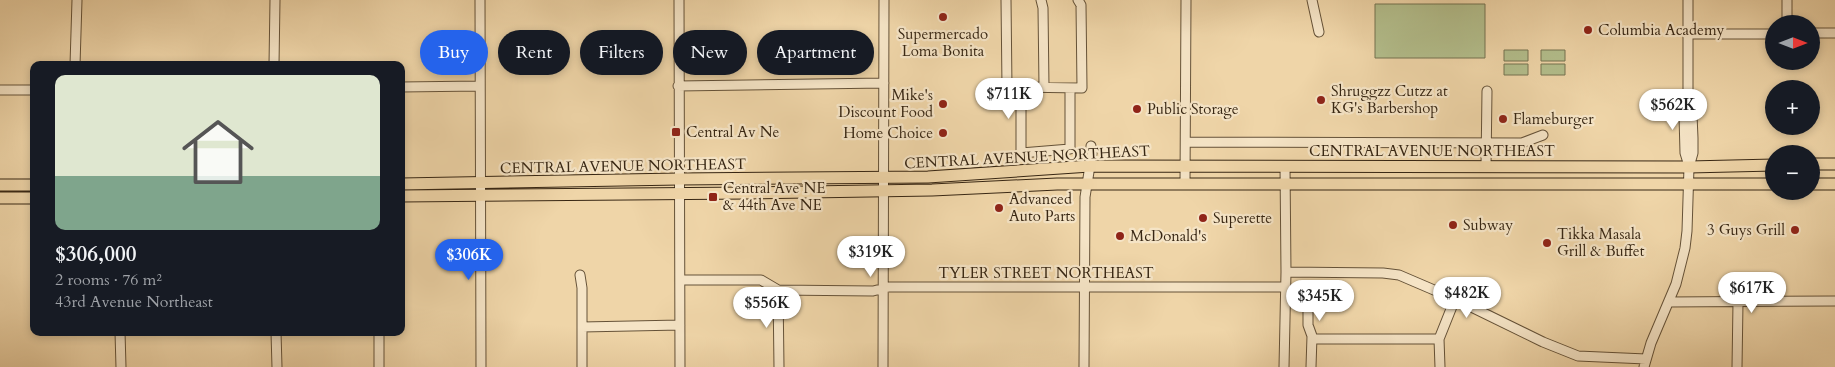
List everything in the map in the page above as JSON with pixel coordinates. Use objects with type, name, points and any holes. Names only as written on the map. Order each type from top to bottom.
[{"type":"main road","points":[[1820,164],[1835,164]]},
{"type":"main road","name":"CENTRAL AVENUE NORTHEAST","points":[[405,196],[679,194],[884,184],[936,177],[1090,166],[1689,167],[1765,165]]},
{"type":"main road","name":"CENTRAL AVENUE NORTHEAST","points":[[405,184],[679,179],[884,184],[1765,184]]},
{"type":"main road","points":[[1820,184],[1835,184]]},
{"type":"main road","points":[[0,185],[30,185]]},
{"type":"main road","points":[[0,198],[30,198]]},
{"type":"street","points":[[75,61],[76,0]]},
{"type":"street","points":[[274,0],[274,61]]},
{"type":"street","points":[[480,0],[481,367]]},
{"type":"street","points":[[679,0],[680,367]]},
{"type":"street","points":[[883,367],[884,0]]},
{"type":"street","points":[[1006,0],[1006,87],[1082,88],[1081,5],[1078,0]]},
{"type":"street","points":[[1042,0],[1044,87]]},
{"type":"street","points":[[1185,184],[1186,0]]},
{"type":"street","points":[[1312,0],[1319,32]]},
{"type":"street","points":[[1286,272],[1383,273],[1399,275],[1584,362],[1644,363],[1669,302],[1685,248],[1689,167],[1693,153],[1692,115],[1688,91],[1688,0]]},
{"type":"street","points":[[1787,0],[1787,15]]},
{"type":"street","points":[[1820,33],[1835,33]]},
{"type":"street","points":[[1688,34],[1765,34]]},
{"type":"street","points":[[678,86],[884,84]]},
{"type":"street","points":[[405,87],[480,86]]},
{"type":"street","points":[[1021,87],[1021,153],[1070,149],[1070,88]]},
{"type":"street","points":[[0,90],[30,90]]},
{"type":"street","points":[[1486,166],[1487,91]]},
{"type":"street","name":"CENTRAL AVENUE NORTHEAST","points":[[1186,142],[1522,143],[1543,135]]},
{"type":"street","points":[[1084,367],[1085,198],[1091,146]]},
{"type":"street","points":[[1284,367],[1286,287],[1285,166]]},
{"type":"street","points":[[580,275],[582,288],[582,367]]},
{"type":"street","points":[[680,280],[761,280],[778,290],[779,367]]},
{"type":"street","name":"TYLER STREET NORTHEAST","points":[[778,290],[874,291],[890,287],[1286,287]]},
{"type":"street","points":[[1308,292],[1308,325],[1312,339],[1311,367]]},
{"type":"street","points":[[1440,367],[1439,339],[1455,300]]},
{"type":"street","points":[[1669,302],[1835,301]]},
{"type":"street","points":[[1737,367],[1738,303]]},
{"type":"street","points":[[582,327],[680,325]]},
{"type":"street","points":[[120,336],[121,367]]},
{"type":"street","points":[[276,336],[277,367]]},
{"type":"street","points":[[379,336],[380,367]]},
{"type":"street","points":[[1312,339],[1439,339]]},
{"type":"green space","points":[[1375,4],[1485,4],[1485,58],[1375,58]]},
{"type":"green space","points":[[1504,50],[1528,50],[1528,61],[1504,61]]},
{"type":"green space","points":[[1541,50],[1565,50],[1565,61],[1541,61]]},
{"type":"green space","points":[[1504,64],[1528,64],[1528,75],[1504,75]]},
{"type":"green space","points":[[1541,64],[1565,64],[1565,75],[1541,75]]},
{"type":"place","name":"Supermercado Loma Bonita","points":[[943,17]]},
{"type":"place","name":"Columbia Academy","points":[[1588,30]]},
{"type":"place","name":"Shruggzz Cutzz at KG's Barbershop","points":[[1321,100]]},
{"type":"place","name":"Mike's Discount Food","points":[[943,104]]},
{"type":"place","name":"Public Storage","points":[[1137,109]]},
{"type":"place","name":"Flameburger","points":[[1503,119]]},
{"type":"place","name":"Central Av Ne","points":[[676,132]]},
{"type":"place","name":"Home Choice","points":[[943,133]]},
{"type":"place","name":"Central Ave NE & 44th Ave NE","points":[[713,197]]},
{"type":"place","name":"Advanced Auto Parts","points":[[999,208]]},
{"type":"place","name":"Superette","points":[[1203,218]]},
{"type":"place","name":"Subway","points":[[1453,225]]},
{"type":"place","name":"3 Guys Grill","points":[[1795,230]]},
{"type":"place","name":"McDonald's","points":[[1120,236]]},
{"type":"place","name":"Tikka Masala Grill & Buffet","points":[[1547,243]]}]
